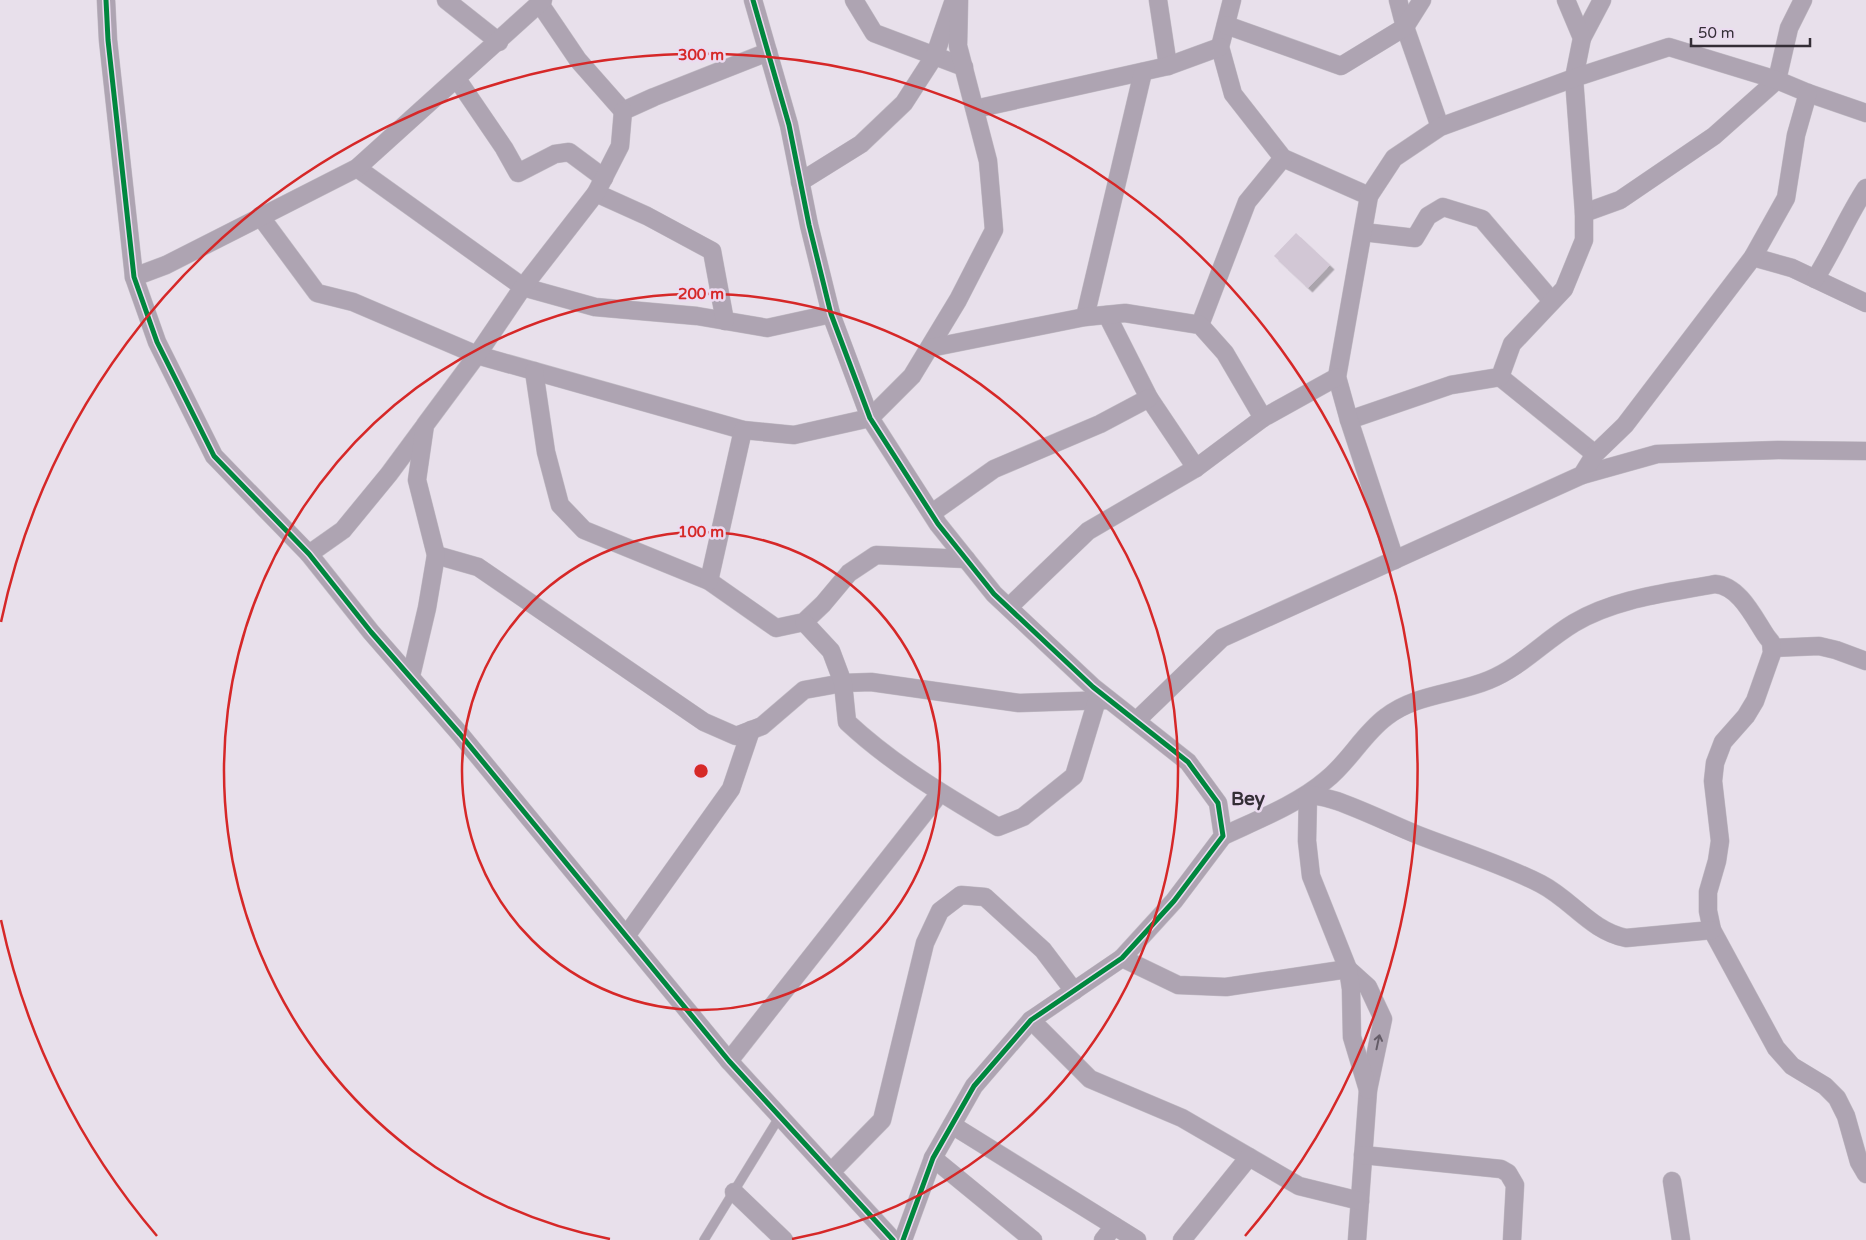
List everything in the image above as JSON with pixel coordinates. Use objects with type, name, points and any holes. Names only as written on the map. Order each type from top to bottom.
[{"type":"street","points":[[106,0],[108,40],[134,277],[157,342],[214,456],[309,554],[371,632],[410,676],[729,1061],[893,1240]]},
{"type":"street","points":[[446,0],[499,42]]},
{"type":"street","points":[[754,0],[789,125],[809,225],[831,314],[870,418],[938,524],[994,594],[1093,687],[1103,700],[1136,721],[1188,762],[1218,804],[1223,836]]},
{"type":"street","points":[[854,0],[874,33],[964,67]]},
{"type":"street","points":[[800,182],[861,144],[904,103],[935,55],[954,0]]},
{"type":"street","points":[[260,216],[317,293],[353,302],[477,355],[743,430],[794,436],[870,418],[912,376],[958,300],[994,230],[988,161],[958,46],[959,0]]},
{"type":"street","points":[[1158,0],[1168,66]]},
{"type":"street","points":[[1232,0],[1220,48],[1233,94],[1284,158],[1369,196]]},
{"type":"street","points":[[1398,0],[1405,27],[1440,127]]},
{"type":"street","points":[[1226,25],[1342,66],[1405,27],[1422,0]]},
{"type":"street","points":[[1566,0],[1582,38]]},
{"type":"street","points":[[1500,377],[1512,344],[1564,289],[1584,240],[1584,213],[1574,78],[1582,38],[1602,0]]},
{"type":"street","points":[[1584,213],[1620,200],[1714,136],[1777,80],[1789,28],[1803,0]]},
{"type":"street","points":[[134,277],[166,265],[357,168],[542,2],[578,60],[623,111],[620,146],[600,186],[523,287],[477,355],[389,474],[343,530],[309,554]]},
{"type":"street","points":[[1395,560],[1337,378],[1369,196],[1394,158],[1440,127],[1574,78],[1669,47],[1777,80],[1866,113]]},
{"type":"street","points":[[975,109],[1168,66],[1220,48]]},
{"type":"street","points":[[623,111],[768,52]]},
{"type":"street","points":[[1084,317],[1143,72]]},
{"type":"street","points":[[457,79],[504,148],[518,173],[555,154],[569,152],[600,186],[647,216],[712,250],[725,321]]},
{"type":"street","points":[[1582,475],[1595,454],[1625,425],[1753,257],[1786,198],[1796,135],[1808,93]]},
{"type":"street","points":[[1200,325],[1247,202],[1284,158]]},
{"type":"street","points":[[357,168],[523,287],[595,307],[697,316],[767,328],[831,314]]},
{"type":"street","points":[[1815,279],[1859,212],[1866,188]]},
{"type":"street","points":[[1363,232],[1415,238],[1428,216],[1443,207],[1482,219],[1552,302]]},
{"type":"street","points":[[1753,257],[1792,268],[1866,303]]},
{"type":"street","points":[[930,348],[1084,317],[1125,313],[1200,325],[1226,353],[1263,418]]},
{"type":"street","points":[[1107,315],[1149,398],[1196,468]]},
{"type":"street","points":[[534,372],[546,452],[560,505],[584,530],[709,581],[776,628],[804,622],[823,604],[848,573],[876,555],[966,559]]},
{"type":"street","points":[[1349,420],[1451,385],[1500,377],[1595,454]]},
{"type":"street","points":[[1009,607],[1088,531],[1196,468],[1263,418],[1337,378]]},
{"type":"street","points":[[932,513],[994,469],[1100,424],[1149,398]]},
{"type":"street","points":[[410,676],[427,608],[436,555],[417,480],[425,425]]},
{"type":"street","points":[[709,581],[743,430]]},
{"type":"street","points":[[1136,721],[1222,638],[1582,475],[1657,454],[1778,450],[1866,450]]},
{"type":"street","points":[[436,555],[478,567],[704,722],[736,736],[762,726],[804,690],[843,683],[871,682],[1019,702],[1103,700]]},
{"type":"street","points":[[903,1240],[933,1158],[974,1086],[1031,1020],[1122,958],[1174,901],[1223,836],[1308,794],[1327,780],[1386,717],[1400,708],[1488,680],[1504,673],[1519,665],[1574,623],[1614,604],[1722,585],[1736,593],[1771,642],[1772,648],[1769,664],[1751,709],[1723,742],[1715,763],[1713,781],[1720,841],[1717,861],[1708,892],[1708,911],[1712,930],[1776,1048],[1792,1066],[1825,1086],[1838,1098],[1846,1116],[1855,1151],[1866,1174]]},
{"type":"street","points":[[804,622],[831,651],[843,683],[847,722],[873,746],[940,793],[998,827],[1023,818],[1074,776],[1103,700]]},
{"type":"street","points":[[1772,648],[1819,646],[1836,650],[1866,662]]},
{"type":"street","points":[[626,936],[731,789],[751,730]]},
{"type":"street","points":[[729,1061],[940,793]]},
{"type":"street","points":[[1308,794],[1337,801],[1418,835],[1501,865],[1528,877],[1558,894],[1596,927],[1616,936],[1626,938],[1712,930]]},
{"type":"street","points":[[1308,794],[1307,841],[1311,876],[1348,969],[1351,989],[1352,1037],[1368,1090]]},
{"type":"street","points":[[831,1172],[882,1120],[925,943],[940,911],[961,894],[985,897],[1043,950],[1074,991]]},
{"type":"street","points":[[1122,958],[1178,985],[1226,987],[1348,969]]},
{"type":"street","points":[[1348,969],[1368,987],[1383,1019],[1368,1090],[1356,1240]]},
{"type":"street","points":[[1031,1020],[1090,1079],[1182,1118],[1299,1186],[1360,1201]]},
{"type":"street","points":[[952,1125],[1109,1233],[1137,1240]]},
{"type":"street","points":[[1363,1155],[1501,1169],[1508,1173],[1515,1185],[1512,1240]]},
{"type":"street","points":[[1182,1240],[1249,1157]]},
{"type":"street","points":[[933,1158],[1033,1240]]},
{"type":"street","points":[[1672,1181],[1681,1240]]},
{"type":"street","points":[[734,1192],[784,1240]]},
{"type":"lane","points":[[704,1240],[780,1116]]},
{"type":"building","points":[[1296,233],[1330,265],[1308,288],[1274,256]]},
{"type":"cycle path","points":[[106,0],[108,40],[134,277],[157,342],[214,456],[309,554],[371,632],[460,734],[729,1061],[893,1240]]},
{"type":"cycle path","points":[[753,0],[789,125],[809,225],[831,314],[870,418],[938,524],[994,594],[1093,687],[1188,762],[1218,803],[1223,836],[1174,901],[1122,958],[1031,1020],[974,1086],[933,1158],[903,1240]]},
{"type":"district","name":"Bey","points":[[1248,798]]}]
